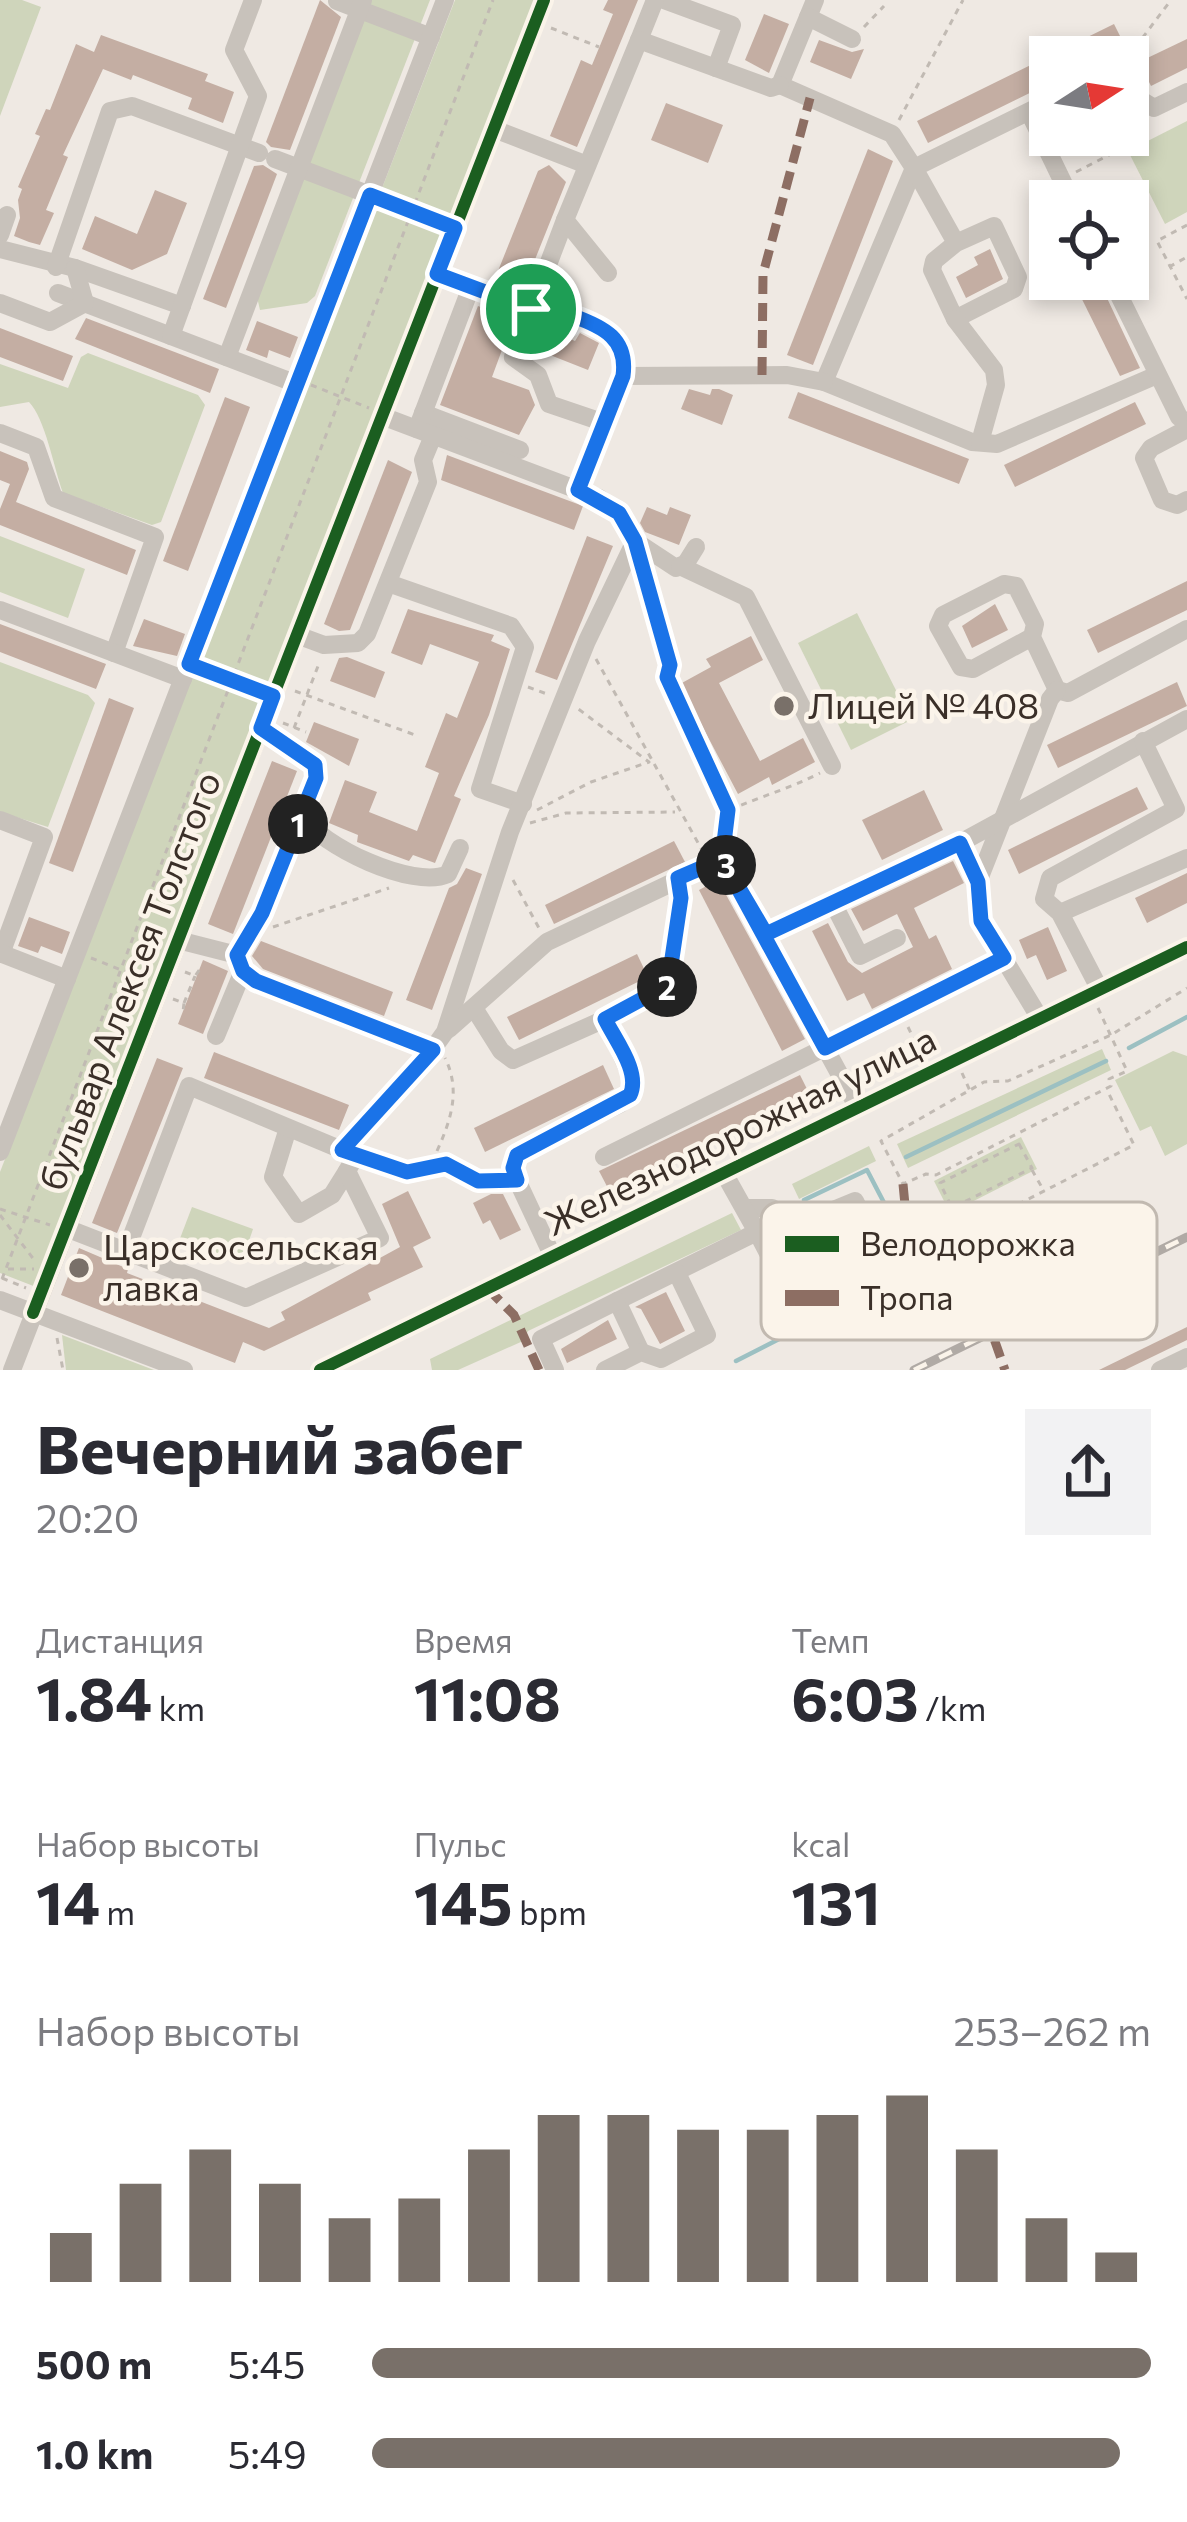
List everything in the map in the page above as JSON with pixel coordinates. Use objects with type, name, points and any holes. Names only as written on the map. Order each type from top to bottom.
[{"type":"street","points":[[171,336],[258,153],[258,96],[234,50],[254,0]]},
{"type":"street","name":"бульвар Алексея Толстого","points":[[0,1152],[445,0]]},
{"type":"street","name":"бульвар Алексея Толстого","points":[[12,1370],[165,991],[178,940],[268,724],[377,413],[544,0]]},
{"type":"street","points":[[605,423],[549,404],[538,376],[513,357],[655,0]]},
{"type":"street","points":[[664,0],[732,25],[716,68]]},
{"type":"street","points":[[337,1],[362,5],[431,37]]},
{"type":"street","points":[[226,357],[362,5]]},
{"type":"street","points":[[780,85],[812,9],[852,39]]},
{"type":"street","points":[[639,40],[771,88],[780,85],[892,134],[956,243]]},
{"type":"street","points":[[1149,105],[1154,108],[1187,92]]},
{"type":"street","points":[[85,303],[65,267],[110,111],[132,106],[370,195]]},
{"type":"street","points":[[824,382],[914,168],[1029,112]]},
{"type":"street","points":[[494,129],[586,165]]},
{"type":"street","points":[[1051,156],[1062,179]]},
{"type":"street","points":[[0,235],[7,215]]},
{"type":"street","points":[[565,220],[608,273]]},
{"type":"street","points":[[955,320],[1014,289],[1018,277],[994,226],[956,243],[934,261],[932,270],[955,320],[994,370],[996,385],[980,442]]},
{"type":"street","points":[[0,249],[182,306]]},
{"type":"street","points":[[437,274],[531,309]]},
{"type":"street","points":[[297,635],[324,645],[358,643],[367,634],[428,482],[424,426],[471,286]]},
{"type":"street","points":[[58,292],[299,383]]},
{"type":"street","points":[[1121,300],[1187,426],[1151,448],[1144,458],[1162,500],[1177,505],[1187,500]]},
{"type":"street","points":[[0,303],[50,322],[85,303]]},
{"type":"street","points":[[570,325],[573,316],[601,326],[617,339],[625,361],[578,490]]},
{"type":"street","points":[[623,376],[787,375],[824,382],[980,442],[997,444],[1157,375]]},
{"type":"street","points":[[377,413],[520,450]]},
{"type":"street","points":[[424,426],[578,490],[619,513],[634,543],[676,568],[696,547]]},
{"type":"street","points":[[0,433],[37,447],[54,498],[155,537],[114,653]]},
{"type":"street","points":[[438,1042],[516,818],[587,640],[634,543]]},
{"type":"street","points":[[680,566],[746,597],[832,766]]},
{"type":"street","points":[[421,596],[429,573]]},
{"type":"street","points":[[388,583],[511,626],[525,647],[480,789],[516,818]]},
{"type":"street","points":[[1031,637],[973,669],[961,667],[938,626],[943,615],[1004,584],[1016,586],[1035,624],[1031,637],[1058,690],[1068,693],[1187,629]]},
{"type":"street","points":[[0,610],[114,653],[186,671]]},
{"type":"street","points":[[978,882],[1050,699],[1058,690]]},
{"type":"street","points":[[766,934],[960,843],[1187,719]]},
{"type":"street","points":[[216,1036],[240,963],[316,778],[315,765],[268,724]]},
{"type":"street","points":[[1096,992],[1060,914],[1044,899],[1050,878],[1176,809],[1144,742]]},
{"type":"street","points":[[302,815],[322,838],[424,879],[448,874],[460,848]]},
{"type":"street","points":[[0,820],[44,837],[0,954],[67,979]]},
{"type":"street","points":[[960,843],[978,882],[981,921],[1039,1017]]},
{"type":"street","points":[[1060,914],[1187,859]]},
{"type":"street","points":[[288,1128],[273,1177],[299,1214],[332,1195],[348,1159],[438,1042],[547,942],[716,860],[766,934],[858,1108]]},
{"type":"street","points":[[833,904],[860,956],[897,938]]},
{"type":"street","points":[[178,940],[240,963],[256,981],[438,1042]]},
{"type":"street","name":"Железнодорожная улица","points":[[320,1370],[1187,947]]},
{"type":"street","points":[[604,1157],[1004,958]]},
{"type":"street","points":[[474,1008],[501,1051],[513,1060],[650,998]]},
{"type":"street","points":[[553,1257],[513,1168],[517,1155],[620,1104],[634,1085],[605,1019]]},
{"type":"street","points":[[127,1251],[189,1086],[348,1159],[407,1172],[446,1164],[478,1181],[517,1180]]},
{"type":"street","points":[[620,1104],[645,1137]]},
{"type":"street","points":[[66,1228],[246,1298],[380,1238],[348,1159]]},
{"type":"street","points":[[724,1172],[761,1240]]},
{"type":"street","points":[[744,1208],[761,1208]]},
{"type":"street","points":[[555,1370],[541,1339],[757,1232]]},
{"type":"street","points":[[604,1370],[641,1352],[661,1359],[707,1335],[677,1273]]},
{"type":"street","points":[[0,1300],[184,1370]]},
{"type":"street","points":[[617,1301],[641,1352]]},
{"type":"street","points":[[1160,1370],[1187,1357]]},
{"type":"path","points":[[34,1290],[1,1278],[493,0]]},
{"type":"path","points":[[892,134],[963,0]]},
{"type":"path","points":[[1144,36],[1171,0]]},
{"type":"path","points":[[852,39],[884,7]]},
{"type":"path","points":[[542,25],[599,47]]},
{"type":"path","points":[[1062,179],[1107,156]]},
{"type":"path","points":[[370,195],[455,228]]},
{"type":"path","points":[[1187,225],[1157,242],[1187,299]]},
{"type":"path","points":[[1169,267],[1187,257]]},
{"type":"path","points":[[299,383],[377,413]]},
{"type":"path","points":[[634,543],[670,665],[667,677],[728,810],[716,860]]},
{"type":"path","points":[[587,640],[677,812],[716,860]]},
{"type":"path","points":[[294,728],[321,660]]},
{"type":"path","points":[[186,671],[307,695],[418,736]]},
{"type":"path","points":[[515,682],[565,700],[649,762]]},
{"type":"path","points":[[268,724],[306,732]]},
{"type":"path","points":[[516,818],[591,782],[649,762]]},
{"type":"path","points":[[728,810],[781,794],[832,766]]},
{"type":"path","points":[[566,796],[566,813]]},
{"type":"path","points":[[550,805],[550,815]]},
{"type":"path","points":[[516,818],[677,812]]},
{"type":"path","points":[[503,863],[547,942]]},
{"type":"path","points":[[650,998],[673,976],[681,898],[678,878]]},
{"type":"path","points":[[262,923],[273,927],[391,887]]},
{"type":"path","points":[[77,952],[184,1004]]},
{"type":"path","points":[[183,1012],[200,969]]},
{"type":"path","points":[[179,970],[195,976]]},
{"type":"path","points":[[1096,992],[1111,1035],[1128,1072],[1109,1079],[1111,1086],[1106,1089],[936,1175],[903,1184],[881,1141],[984,1082],[1008,1081],[1111,1035],[1187,988]]},
{"type":"path","points":[[900,1011],[925,1063]]},
{"type":"path","points":[[434,1164],[454,1098],[453,1074],[438,1042]]},
{"type":"path","points":[[960,1069],[970,1090]]},
{"type":"path","points":[[1024,1202],[1134,1145],[1106,1089]]},
{"type":"path","points":[[930,1098],[935,1109]]},
{"type":"path","points":[[940,1183],[1019,1144],[1044,1192]]},
{"type":"path","points":[[962,1202],[1031,1168]]},
{"type":"path","points":[[936,1175],[949,1202]]},
{"type":"path","points":[[0,1212],[66,1228]]},
{"type":"path","points":[[0,1212],[40,1269],[6,1268]]},
{"type":"path","points":[[58,1340],[63,1370]]},
{"type":"green space","points":[[0,0],[22,0],[41,7],[0,116]]},
{"type":"green space","points":[[370,0],[430,0],[315,296],[307,303],[260,310],[257,297]]},
{"type":"green space","points":[[455,0],[536,0],[36,1287],[0,1273],[0,1172]]},
{"type":"green space","points":[[1187,121],[1187,212],[1165,224],[1149,192],[1149,180],[1143,180],[1131,156],[1149,156],[1149,140]]},
{"type":"green space","points":[[88,353],[198,395],[205,405],[161,522],[152,525],[63,493],[35,409],[29,402],[0,407],[0,364],[68,388],[81,357]]},
{"type":"green space","points":[[0,536],[85,569],[68,618],[0,592]]},
{"type":"green space","points":[[857,613],[911,720],[851,750],[798,643]]},
{"type":"green space","points":[[0,662],[88,695],[95,703],[48,827],[0,812]]},
{"type":"green space","points":[[1102,1049],[1111,1070],[908,1168],[897,1144]]},
{"type":"green space","points":[[1173,1051],[1187,1056],[1187,1144],[1165,1156],[1151,1126],[1140,1131],[1115,1080]]},
{"type":"green space","points":[[1021,1137],[1037,1169],[972,1202],[944,1202],[934,1181]]},
{"type":"green space","points":[[869,1146],[876,1161],[799,1199],[792,1184]]},
{"type":"green space","points":[[192,1207],[253,1229],[241,1264],[179,1241]]},
{"type":"green space","points":[[732,1213],[741,1230],[528,1331],[523,1341],[458,1370],[432,1370],[430,1359]]},
{"type":"green space","points":[[62,1335],[154,1370],[66,1370]]},
{"type":"building","points":[[320,0],[341,17],[290,150],[271,147],[266,142]]},
{"type":"building","points":[[608,0],[638,0],[577,147],[550,136],[581,60],[592,65],[613,14],[603,10]]},
{"type":"building","points":[[764,14],[789,24],[769,73],[745,60]]},
{"type":"building","points":[[1114,24],[1120,36],[1090,36]]},
{"type":"building","points":[[101,35],[208,74],[205,81],[234,92],[223,123],[188,109],[192,98],[103,69],[63,155],[68,157],[46,210],[54,213],[40,245],[29,242],[14,236],[20,218],[22,189],[18,187],[40,136],[35,134],[46,109],[50,110],[76,44],[94,52]]},
{"type":"building","points":[[1187,39],[1187,68],[1151,86],[1149,57]]},
{"type":"building","points":[[819,40],[852,52],[864,49],[851,79],[810,62]]},
{"type":"building","points":[[1029,66],[1029,93],[928,143],[917,121]]},
{"type":"building","points":[[666,103],[723,125],[708,163],[651,140]]},
{"type":"building","points":[[868,149],[893,161],[813,365],[787,355]]},
{"type":"building","points":[[263,165],[277,174],[226,308],[203,299],[254,166]]},
{"type":"building","points":[[549,165],[566,182],[524,287],[496,276],[538,171]]},
{"type":"building","points":[[155,190],[187,203],[167,254],[132,270],[82,249],[95,216],[137,234]]},
{"type":"building","points":[[990,249],[1003,279],[966,298],[956,277],[978,265],[974,257]]},
{"type":"building","points":[[1082,300],[1108,300],[1140,368],[1120,376]]},
{"type":"building","points":[[478,306],[513,320],[492,377],[529,390],[535,405],[519,435],[440,405]]},
{"type":"building","points":[[86,318],[219,369],[210,393],[75,339]]},
{"type":"building","points":[[257,321],[298,337],[290,358],[269,350],[267,358],[246,350]]},
{"type":"building","points":[[0,328],[73,356],[63,381],[0,357]]},
{"type":"building","points":[[554,332],[575,341],[580,333],[599,343],[588,370],[545,353]]},
{"type":"building","points":[[689,389],[710,395],[712,389],[719,389],[733,395],[722,425],[681,409]]},
{"type":"building","points":[[798,392],[969,459],[959,484],[788,418]]},
{"type":"building","points":[[225,397],[250,407],[188,571],[163,561]]},
{"type":"building","points":[[1135,402],[1146,424],[1015,487],[1004,465]]},
{"type":"building","points":[[0,451],[27,462],[29,469],[16,502],[136,550],[127,575],[0,525],[0,509],[10,484],[0,480]]},
{"type":"building","points":[[447,455],[583,506],[574,530],[441,480]]},
{"type":"building","points":[[388,460],[412,472],[350,630],[339,631],[324,624]]},
{"type":"building","points":[[647,507],[667,515],[670,507],[691,515],[679,545],[645,532],[640,523]]},
{"type":"building","points":[[587,536],[613,546],[557,680],[535,672]]},
{"type":"building","points":[[1187,581],[1187,610],[1098,653],[1087,630]]},
{"type":"building","points":[[995,604],[1008,630],[972,648],[962,626]]},
{"type":"building","points":[[408,609],[494,635],[491,641],[510,649],[489,715],[454,796],[461,799],[435,863],[413,855],[409,861],[357,842],[358,835],[329,823],[345,780],[377,792],[369,812],[417,831],[439,773],[425,767],[446,713],[457,718],[479,662],[430,644],[422,665],[391,653]]},
{"type":"building","points":[[144,619],[185,634],[177,656],[133,646]]},
{"type":"building","points":[[0,624],[106,664],[96,689],[0,652]]},
{"type":"building","points":[[751,636],[763,660],[719,683],[760,761],[803,738],[815,762],[772,785],[769,777],[738,794],[680,684],[711,667],[706,659]]},
{"type":"building","points":[[339,658],[385,672],[375,698],[330,681]]},
{"type":"building","points":[[1177,682],[1187,706],[1058,768],[1047,745]]},
{"type":"building","points":[[109,698],[134,708],[73,872],[49,863]]},
{"type":"building","points":[[314,722],[359,739],[349,766],[306,742]]},
{"type":"building","points":[[272,761],[297,771],[233,934],[208,924]]},
{"type":"building","points":[[1137,787],[1148,809],[1019,874],[1008,850]]},
{"type":"building","points":[[924,790],[943,830],[882,860],[862,820]]},
{"type":"building","points":[[674,841],[685,862],[554,924],[545,905]]},
{"type":"building","points":[[953,861],[964,883],[914,908],[929,939],[936,935],[952,969],[872,1009],[864,993],[847,1001],[812,931],[828,923],[848,962],[862,973],[913,947],[897,914],[863,931],[851,909]]},
{"type":"building","points":[[466,868],[482,874],[432,1010],[406,1000],[449,888]]},
{"type":"building","points":[[1187,873],[1187,903],[1147,923],[1135,898]]},
{"type":"building","points":[[718,880],[805,1039],[782,1051],[699,890]]},
{"type":"building","points":[[29,917],[70,932],[62,954],[41,946],[38,953],[18,946]]},
{"type":"building","points":[[1048,927],[1067,971],[1047,980],[1036,955],[1027,959],[1019,940]]},
{"type":"building","points":[[261,941],[393,992],[384,1016],[263,969],[252,956]]},
{"type":"building","points":[[637,954],[648,977],[519,1040],[507,1017]]},
{"type":"building","points":[[203,960],[228,971],[203,1034],[178,1024]]},
{"type":"building","points":[[214,1052],[349,1105],[339,1130],[204,1078]]},
{"type":"building","points":[[157,1058],[183,1068],[117,1233],[92,1223]]},
{"type":"building","points":[[603,1065],[614,1089],[485,1152],[474,1128]]},
{"type":"building","points":[[800,1075],[811,1097],[612,1196],[599,1171]]},
{"type":"building","points":[[408,1191],[431,1238],[413,1247],[423,1267],[368,1293],[371,1300],[264,1351],[243,1342],[235,1363],[61,1295],[79,1248],[128,1269],[127,1273],[269,1328],[285,1320],[281,1312],[400,1247],[382,1204]]},
{"type":"building","points":[[503,1194],[521,1230],[500,1240],[490,1220],[483,1224],[473,1203]]},
{"type":"building","points":[[666,1292],[685,1331],[660,1344],[641,1309],[635,1307]]},
{"type":"building","points":[[608,1320],[617,1339],[567,1363],[561,1349]]},
{"type":"building","points":[[1187,1327],[1187,1340],[1125,1370],[1099,1370]]},
{"type":"waterway","points":[[1129,1048],[1187,1017]]},
{"type":"waterway","points":[[906,1157],[1106,1061]]},
{"type":"waterway","points":[[804,1200],[867,1170],[884,1202]]},
{"type":"waterway","points":[[736,1361],[777,1340]]},
{"type":"railway","points":[[1157,1252],[1187,1237]]},
{"type":"railway","points":[[914,1370],[976,1340]]},
{"type":"marked path","points":[[762,375],[763,274],[810,98]]},
{"type":"marked path","points":[[903,1184],[905,1202]]},
{"type":"marked path","points":[[487,1288],[514,1315],[539,1370]]},
{"type":"marked path","points":[[994,1340],[1005,1370]]},
{"type":"cycle path","points":[[33,1313],[544,0]]},
{"type":"cycle path","points":[[320,1370],[1187,947]]},
{"type":"place","name":"Лицей № 408","points":[[784,706]]},
{"type":"place","name":"Царскосельская лавка","points":[[79,1268]]},
{"type":"route","points":[[531,309],[437,274],[455,228],[370,195],[189,664],[273,696],[261,728],[315,765],[316,778],[262,913],[237,955],[243,971],[256,981],[433,1050],[368,1116],[342,1150],[407,1172],[446,1164],[478,1181],[517,1180],[513,1168],[517,1155],[630,1095],[632,1072],[605,1019],[668,985],[673,976],[681,898],[678,878],[709,862],[722,859],[766,934],[960,843],[978,882],[981,921],[1004,958],[825,1048],[722,859],[728,810],[667,677],[670,665],[650,608],[635,541],[619,513],[578,490],[623,376],[625,361],[617,339],[601,326],[573,316],[570,325],[531,309]]}]
